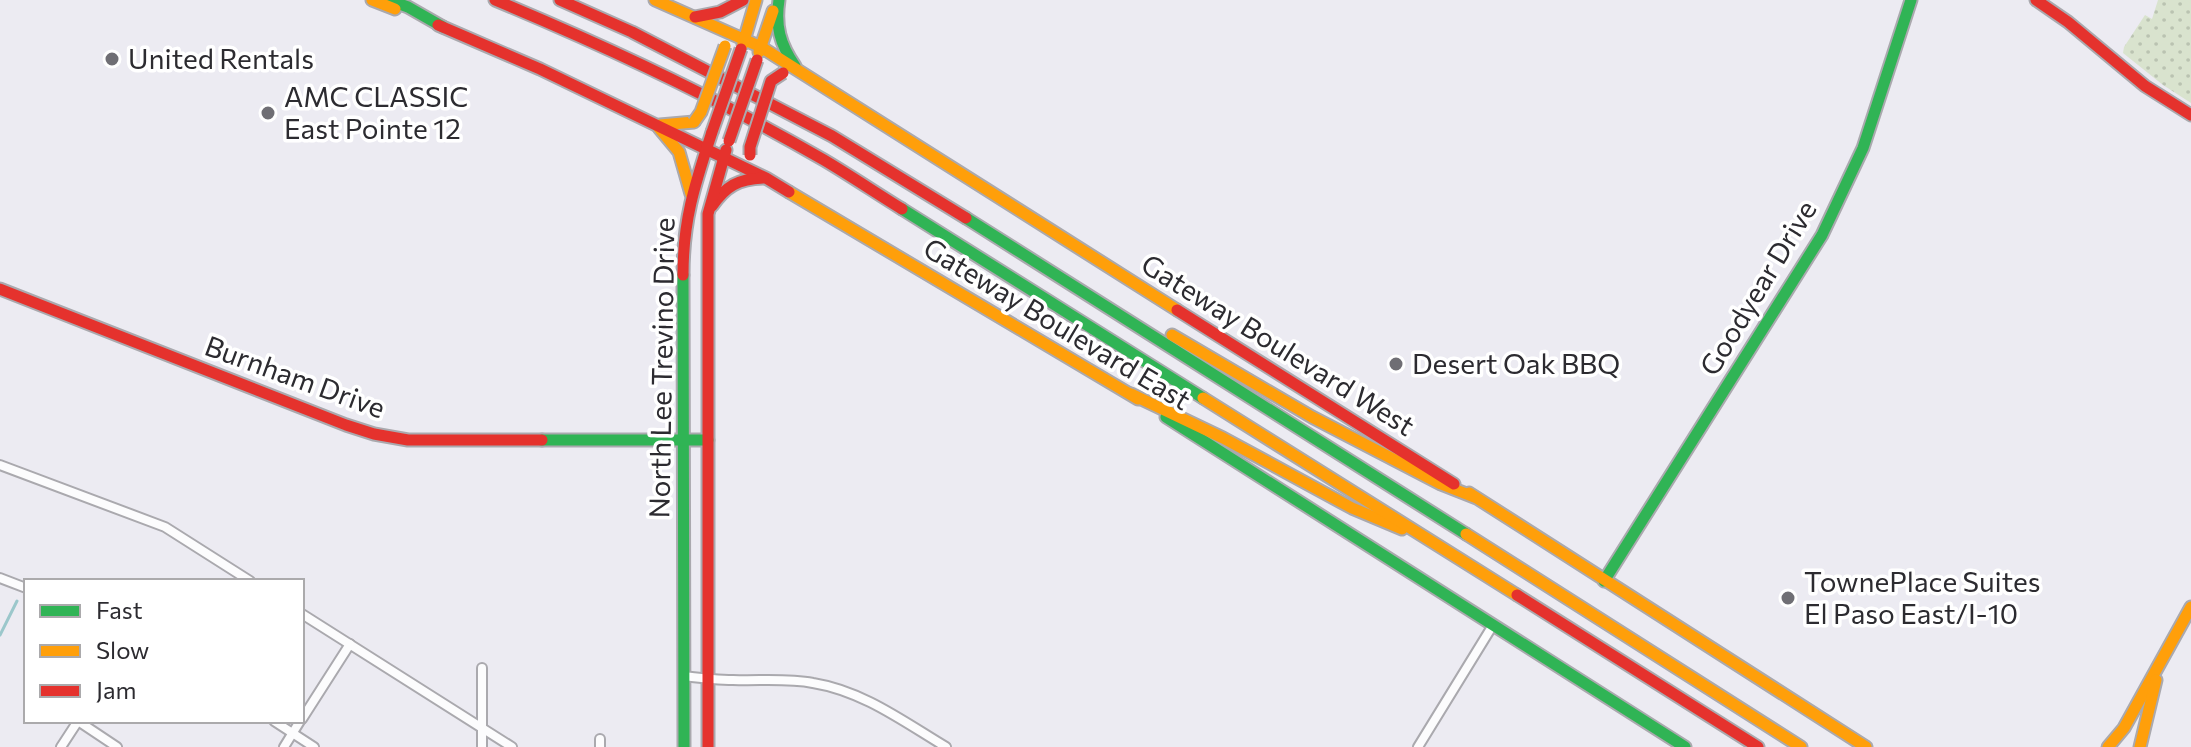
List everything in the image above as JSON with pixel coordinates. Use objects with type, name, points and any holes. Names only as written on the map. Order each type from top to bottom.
[{"type":"main road","name":"Gateway Boulevard East","points":[[372,0],[540,69],[766,178],[1131,394],[1685,747]]},
{"type":"main road","points":[[389,0],[443,27]]},
{"type":"main road","points":[[495,0],[655,70],[826,161],[1758,747]]},
{"type":"main road","points":[[560,0],[632,32],[832,136],[1079,288],[1801,747]]},
{"type":"main road","name":"Gateway Boulevard West","points":[[655,0],[713,25],[743,44],[761,47],[1866,747]]},
{"type":"main road","points":[[694,17],[717,14],[743,0]]},
{"type":"main road","name":"North Lee Trevino Drive","points":[[684,747],[685,227],[691,195],[756,0]]},
{"type":"main road","points":[[766,178],[750,155],[750,147],[771,81],[783,73],[799,71],[783,49],[776,28],[778,0]]},
{"type":"main road","name":"North Lee Trevino Drive","points":[[708,747],[708,214],[716,180],[778,0]]},
{"type":"main road","name":"Goodyear Drive","points":[[1604,581],[1822,235],[1863,148],[1911,0]]},
{"type":"main road","points":[[2036,0],[2068,22],[2145,86],[2191,115]]},
{"type":"main road","points":[[656,125],[694,122],[701,112],[725,46],[723,37],[713,25]]},
{"type":"main road","points":[[656,125],[679,152],[691,195]]},
{"type":"main road","points":[[708,214],[723,189],[731,184],[749,178],[766,178]]},
{"type":"main road","points":[[1079,288],[1154,325],[1312,417],[1441,484],[1474,497]]},
{"type":"main road","name":"Burnham Drive","points":[[0,289],[374,434],[408,440],[708,440]]},
{"type":"main road","points":[[1131,394],[1223,438],[1352,508],[1430,539]]},
{"type":"main road","points":[[2108,747],[2124,728],[2191,607]]},
{"type":"main road","points":[[2140,747],[2160,663]]},
{"type":"street","points":[[0,465],[165,527],[247,579]]},
{"type":"street","points":[[0,578],[24,587]]},
{"type":"street","points":[[304,615],[512,747]]},
{"type":"street","points":[[1418,747],[1493,625]]},
{"type":"street","points":[[304,715],[350,644]]},
{"type":"street","points":[[482,668],[482,747]]},
{"type":"street","points":[[684,676],[788,680],[825,685],[877,705],[946,747]]},
{"type":"street","points":[[61,747],[77,723]]},
{"type":"street","points":[[81,723],[117,747]]},
{"type":"street","points":[[277,723],[314,747]]},
{"type":"street","points":[[284,747],[299,723]]},
{"type":"green space","points":[[2158,0],[2191,0],[2191,103],[2123,53],[2145,15],[2152,19]]},
{"type":"waterway","points":[[0,635],[17,601]]},
{"type":"traffic: fast","points":[[389,0],[443,27]]},
{"type":"traffic: fast","points":[[779,0],[780,34],[795,66]]},
{"type":"traffic: fast","points":[[1604,581],[1822,235],[1863,148],[1911,0]]},
{"type":"traffic: fast","points":[[902,209],[1203,398]]},
{"type":"traffic: fast","points":[[966,218],[1466,534]]},
{"type":"traffic: fast","points":[[683,275],[684,747]]},
{"type":"traffic: fast","points":[[1166,417],[1685,747]]},
{"type":"traffic: fast","points":[[542,440],[708,440]]},
{"type":"traffic: slow","points":[[372,0],[395,9]]},
{"type":"traffic: slow","points":[[655,0],[761,47],[1177,310]]},
{"type":"traffic: slow","points":[[743,44],[756,0]]},
{"type":"traffic: slow","points":[[759,52],[773,11]]},
{"type":"traffic: slow","points":[[694,122],[701,112],[725,46]]},
{"type":"traffic: slow","points":[[660,125],[694,122]]},
{"type":"traffic: slow","points":[[659,128],[679,152],[691,194]]},
{"type":"traffic: slow","points":[[789,192],[1138,399]]},
{"type":"traffic: slow","points":[[1172,335],[1312,417],[1441,484],[1474,497]]},
{"type":"traffic: slow","points":[[1131,394],[1223,438],[1352,508],[1402,529]]},
{"type":"traffic: slow","points":[[1203,398],[1517,595]]},
{"type":"traffic: slow","points":[[1469,493],[1866,747]]},
{"type":"traffic: slow","points":[[1466,534],[1801,747]]},
{"type":"traffic: slow","points":[[2108,747],[2124,728],[2191,607]]},
{"type":"traffic: slow","points":[[2140,747],[2156,680]]},
{"type":"traffic: jam","points":[[495,0],[704,95],[824,160],[902,209]]},
{"type":"traffic: jam","points":[[560,0],[632,32],[832,136],[966,218]]},
{"type":"traffic: jam","points":[[695,17],[720,12],[743,0]]},
{"type":"traffic: jam","points":[[2036,0],[2068,22],[2145,86],[2191,115]]},
{"type":"traffic: jam","points":[[438,25],[540,69],[789,192]]},
{"type":"traffic: jam","points":[[712,132],[741,49]]},
{"type":"traffic: jam","points":[[729,141],[757,60]]},
{"type":"traffic: jam","points":[[750,155],[771,81],[783,73]]},
{"type":"traffic: jam","points":[[683,275],[688,219],[712,132]]},
{"type":"traffic: jam","points":[[708,747],[708,214],[726,150]]},
{"type":"traffic: jam","points":[[712,206],[733,185],[763,178]]},
{"type":"traffic: jam","points":[[0,289],[374,434],[408,440],[542,440]]},
{"type":"traffic: jam","points":[[1177,310],[1454,484]]},
{"type":"traffic: jam","points":[[1517,595],[1758,747]]},
{"type":"place","name":"United Rentals","points":[[112,59]]},
{"type":"place","name":"AMC CLASSIC East Pointe 12","points":[[268,113]]},
{"type":"place","name":"Desert Oak BBQ","points":[[1396,364]]},
{"type":"place","name":"TownePlace Suites El Paso East/I-10","points":[[1788,598]]}]
